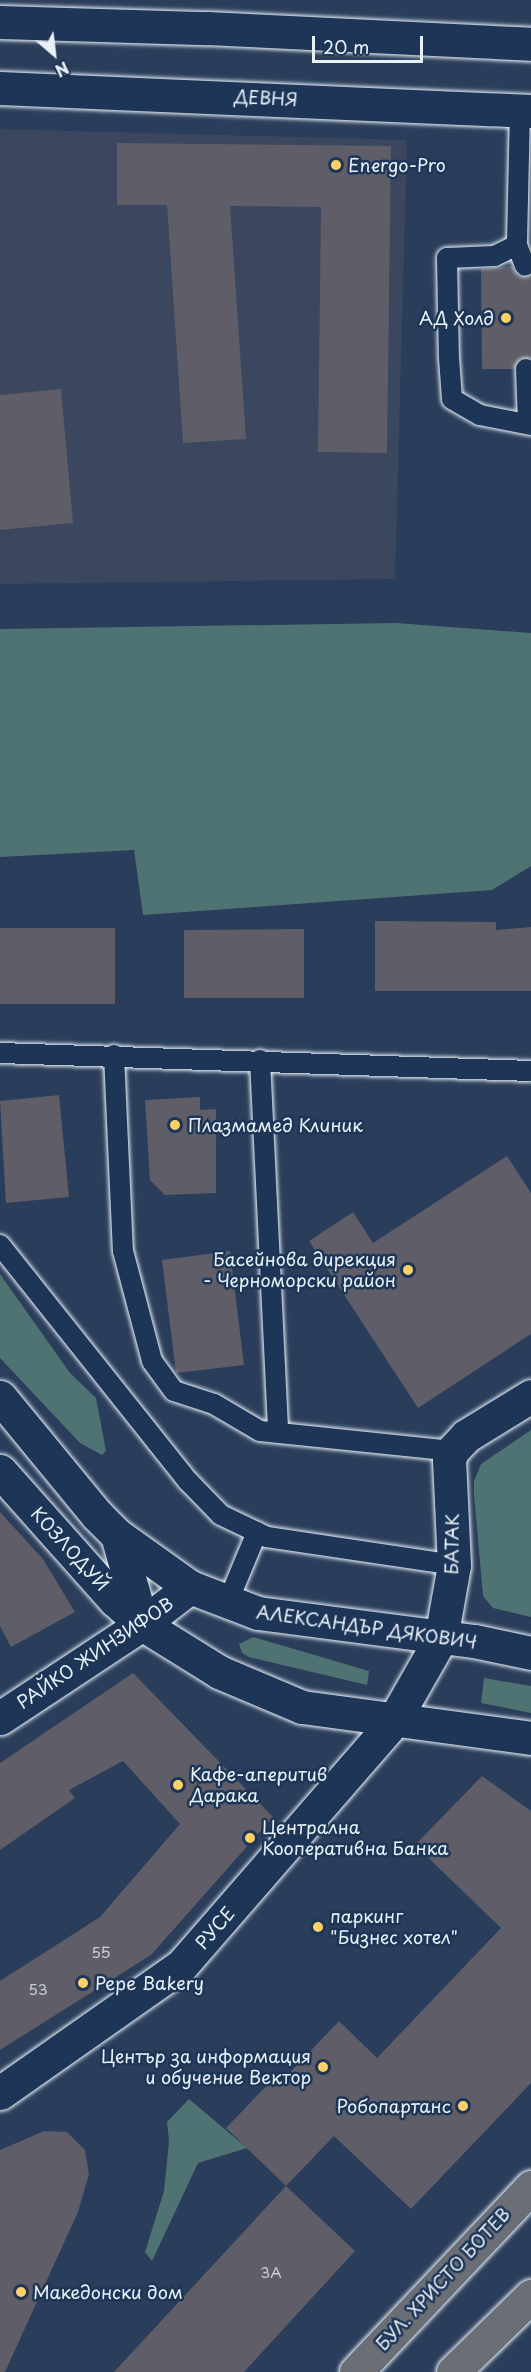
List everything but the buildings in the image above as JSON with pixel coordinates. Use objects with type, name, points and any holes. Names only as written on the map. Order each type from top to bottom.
[{"type":"main road","name":"БУЛ. ХРИСТО БОТЕВ","points":[[356,2372],[531,2187]]},
{"type":"main road","points":[[453,2372],[531,2296]]},
{"type":"street","points":[[0,22],[207,28],[531,44]]},
{"type":"street","name":"ДЕВНЯ","points":[[0,88],[525,111]]},
{"type":"street","points":[[452,1451],[466,1436],[531,1396]]},
{"type":"street","name":"АЛЕКСАНДЪР ДЯКОВИЧ","points":[[0,1397],[117,1535],[190,1587],[227,1604],[258,1613],[531,1653]]},
{"type":"street","name":"БАТАК","points":[[393,1722],[441,1638],[454,1565],[449,1460],[452,1451]]},
{"type":"street","name":"КОЗЛОДУЙ","points":[[0,1471],[115,1600],[142,1624]]},
{"type":"street","points":[[117,1535],[142,1624],[219,1672],[302,1707],[393,1722],[531,1738]]},
{"type":"street","name":"РАЙКО ЖИНЗИФОВ","points":[[0,1718],[142,1624],[190,1587]]},
{"type":"street","name":"РУСЕ","points":[[0,2093],[181,1966],[393,1722]]},
{"type":"lane","points":[[525,111],[517,245],[525,266]]},
{"type":"lane","points":[[517,245],[494,256],[447,258],[452,399],[480,415],[530,425],[526,369]]},
{"type":"lane","points":[[0,1053],[114,1055],[531,1071]]},
{"type":"lane","points":[[114,1055],[123,1251],[152,1361],[174,1391],[214,1404],[247,1426],[278,1433],[452,1451]]},
{"type":"lane","points":[[260,1060],[278,1433]]},
{"type":"lane","points":[[0,1245],[188,1481],[221,1515],[267,1537],[454,1565]]},
{"type":"lane","points":[[227,1604],[257,1532]]},
{"type":"shaded area","points":[[0,129],[407,140],[395,579],[0,584]]},
{"type":"green space","points":[[396,623],[531,633],[531,866],[492,890],[143,915],[134,850],[0,857],[0,629]]},
{"type":"green space","points":[[0,1274],[70,1373],[96,1398],[106,1451],[102,1455],[80,1443],[0,1358]]},
{"type":"green space","points":[[531,1430],[531,1617],[493,1608],[483,1596],[474,1481],[481,1464]]},
{"type":"green space","points":[[253,1637],[369,1671],[367,1685],[249,1657],[242,1653],[239,1644]]},
{"type":"green space","points":[[484,1678],[531,1686],[531,1713],[481,1703]]},
{"type":"green space","points":[[189,2099],[247,2148],[198,2163],[152,2261],[145,2252],[164,2191],[169,2141],[167,2122]]},
{"type":"place","name":"Energo-Pro","points":[[336,165]]},
{"type":"place","name":"АД Холд","points":[[506,318]]},
{"type":"place","name":"Плазмамед Клиник","points":[[175,1125]]},
{"type":"place","name":"Басейнова дирекция - Черноморски район","points":[[408,1270]]},
{"type":"place","name":"Кафе-аперитив Дарака","points":[[178,1785]]},
{"type":"place","name":"Централна Кооперативна Банка","points":[[250,1838]]},
{"type":"place","name":"паркинг \"Бизнес хотел\"","points":[[318,1927]]},
{"type":"place","name":"Pepe Bakery","points":[[83,1983]]},
{"type":"place","name":"Център за информация и обучение Вектор","points":[[323,2067]]},
{"type":"place","name":"Робопартанс","points":[[463,2106]]},
{"type":"place","name":"Македонски дом","points":[[21,2292]]}]
